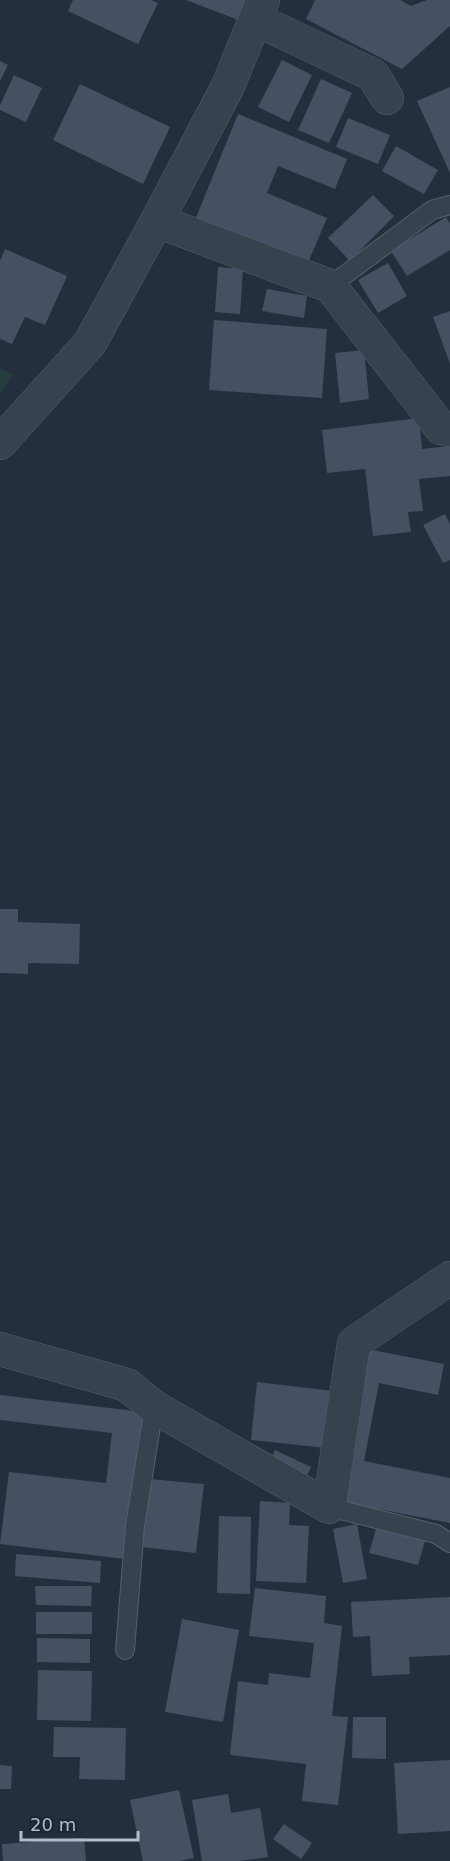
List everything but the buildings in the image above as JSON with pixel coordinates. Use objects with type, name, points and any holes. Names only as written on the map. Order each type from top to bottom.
[{"type":"street","points":[[0,443],[90,343],[228,86],[259,10],[373,75],[387,98]]},
{"type":"street","points":[[157,221],[330,285],[441,428],[450,430]]},
{"type":"street","points":[[0,1349],[127,1385],[154,1407],[329,1507],[354,1343],[450,1278]]},
{"type":"lane","points":[[330,285],[432,210],[450,205]]},
{"type":"lane","points":[[125,1650],[135,1526],[154,1407]]},
{"type":"lane","points":[[329,1507],[436,1534],[450,1543]]},
{"type":"green space","points":[[0,368],[13,375],[0,394]]}]
